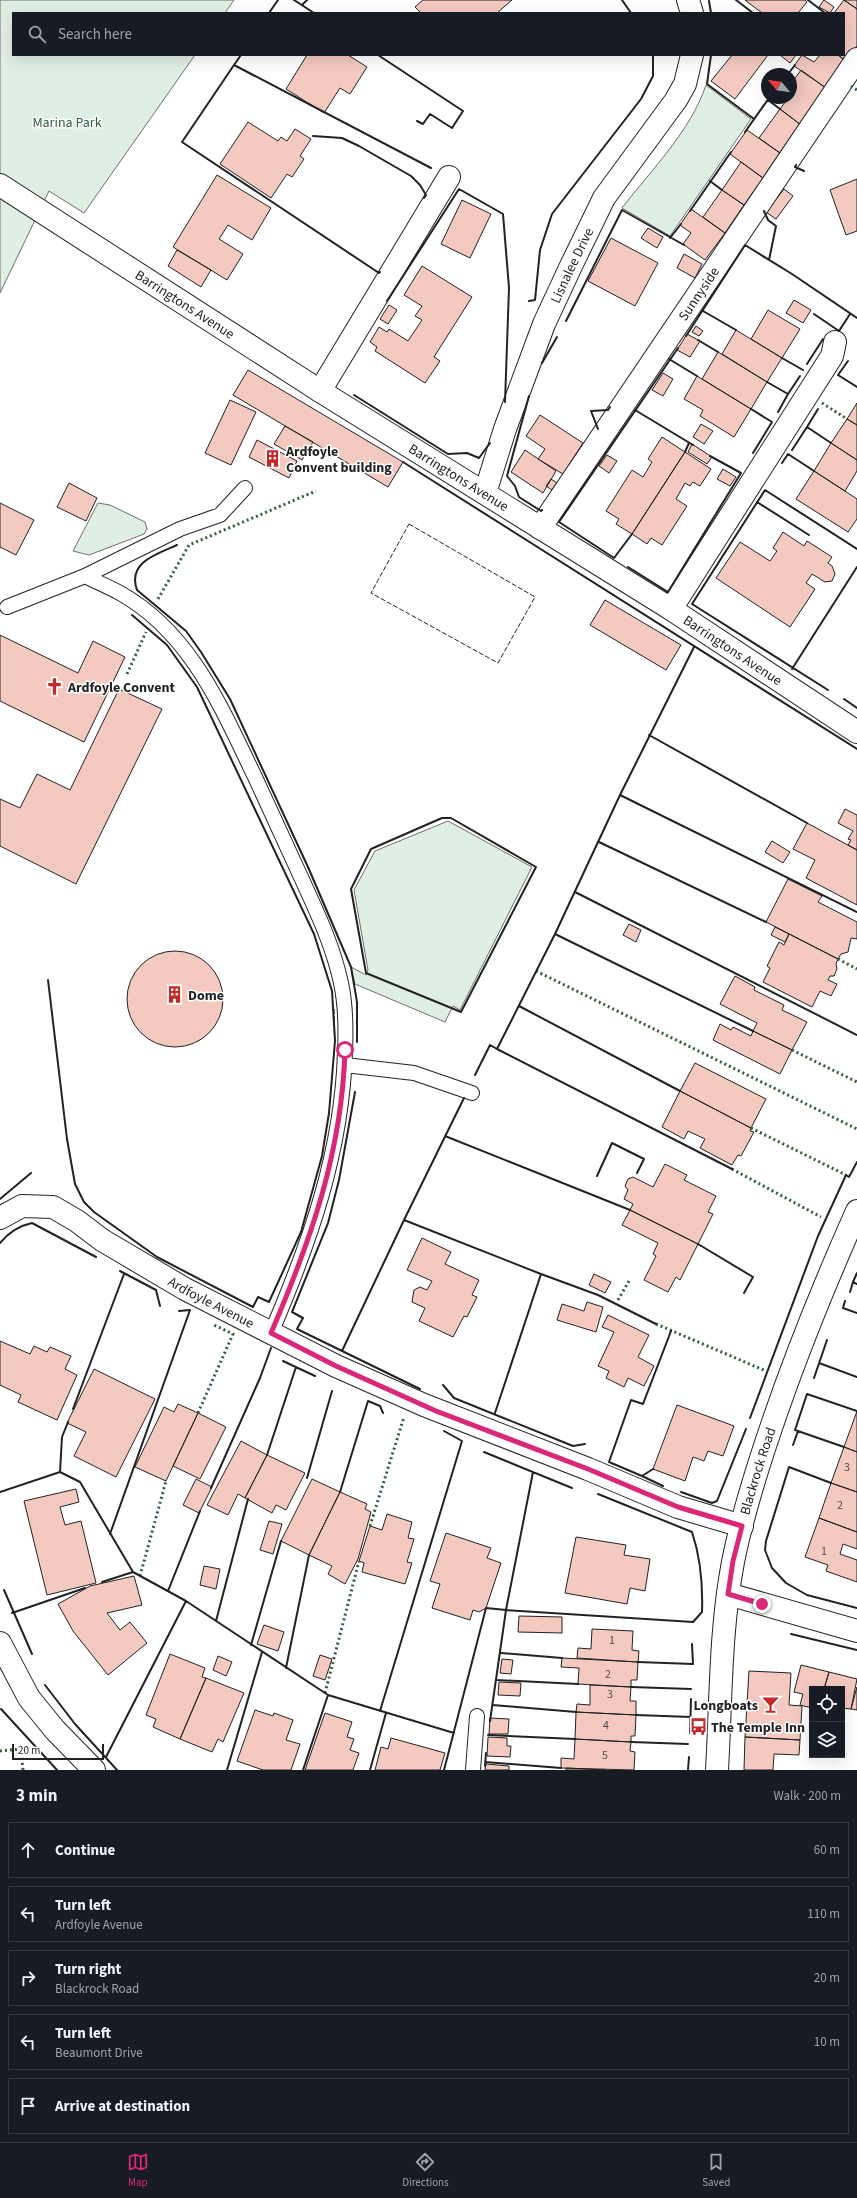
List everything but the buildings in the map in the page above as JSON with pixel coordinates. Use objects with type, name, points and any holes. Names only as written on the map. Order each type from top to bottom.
[{"type":"street","points":[[688,0],[692,12]]},
{"type":"street","name":"Lisnalee Drive","points":[[484,493],[505,428],[544,324],[570,268],[604,198],[676,100],[685,84],[692,56]]},
{"type":"street","name":"Sunnyside","points":[[540,528],[857,59]]},
{"type":"street","points":[[320,391],[449,177]]},
{"type":"street","name":"Barringtons Avenue","points":[[0,185],[320,391],[671,609],[857,732]]},
{"type":"street","points":[[671,609],[832,356],[835,342]]},
{"type":"street","name":"Ardfoyle Avenue","points":[[0,1218],[22,1206],[53,1207],[77,1221],[102,1240],[185,1288],[336,1366],[436,1411],[588,1469],[678,1507],[742,1526]]},
{"type":"street","name":"Blackrock Road","points":[[717,1770],[728,1594],[733,1561],[763,1450],[795,1358],[857,1211]]},
{"type":"street","points":[[728,1594],[857,1631]]},
{"type":"street","points":[[0,1643],[29,1698],[55,1730],[94,1770]]},
{"type":"lane","points":[[7,607],[85,576],[180,529],[220,515],[246,488]]},
{"type":"lane","points":[[85,576],[121,593],[158,620],[190,655],[207,679],[258,784],[332,949],[341,984],[345,1008],[344,1065],[338,1123],[326,1184],[304,1255],[271,1333]]},
{"type":"lane","points":[[344,1065],[414,1073],[472,1093]]},
{"type":"lane","points":[[473,1770],[477,1716]]},
{"type":"green space","name":"Marina Park","points":[[0,0],[234,0],[226,12],[12,12],[12,56],[194,56],[84,213],[49,191],[0,293]]},
{"type":"green space","points":[[706,85],[751,119],[670,236],[622,208],[669,150],[680,134],[690,119]]},
{"type":"green space","points":[[98,503],[110,505],[145,522],[147,529],[144,534],[89,555],[73,551]]},
{"type":"green space","points":[[448,821],[532,867],[460,1010],[453,1006],[445,1022],[355,984],[351,967],[366,975],[368,970],[354,890],[375,851]]},
{"type":"hedge","points":[[851,86],[857,90]]},
{"type":"hedge","points":[[822,403],[847,419]]},
{"type":"hedge","points":[[158,599],[189,545],[316,491]]},
{"type":"hedge","points":[[127,674],[146,632]]},
{"type":"hedge","points":[[838,959],[857,969]]},
{"type":"hedge","points":[[536,971],[857,1129]]},
{"type":"hedge","points":[[792,1050],[857,1082]]},
{"type":"hedge","points":[[751,1128],[846,1175]]},
{"type":"hedge","points":[[732,1169],[821,1217]]},
{"type":"hedge","points":[[618,1300],[629,1281]]},
{"type":"hedge","points":[[656,1324],[766,1371]]},
{"type":"hedge","points":[[198,1413],[233,1334],[214,1325]]},
{"type":"hedge","points":[[370,1526],[404,1417]]},
{"type":"hedge","points":[[140,1576],[166,1481]]},
{"type":"hedge","points":[[325,1693],[359,1561]]},
{"type":"hedge","points":[[0,1751],[21,1749],[23,1770]]},
{"type":"fence","points":[[409,524],[535,597],[498,663],[371,593],[409,524]]},
{"type":"fence","points":[[334,1009],[335,1041]]},
{"type":"wall","points":[[270,12],[278,0]]},
{"type":"wall","points":[[294,0],[312,12]]},
{"type":"wall","points":[[302,5],[307,0]]},
{"type":"wall","points":[[622,0],[630,12]]},
{"type":"wall","points":[[736,0],[752,12]]},
{"type":"wall","points":[[808,0],[824,12]]},
{"type":"wall","points":[[709,1],[711,12]]},
{"type":"wall","points":[[234,65],[240,56]]},
{"type":"wall","points":[[380,56],[463,111],[452,128],[430,114],[423,124],[417,121]]},
{"type":"wall","points":[[529,301],[535,300],[540,250],[552,214],[641,99],[653,76],[653,56]]},
{"type":"wall","points":[[711,56],[707,84],[754,119]]},
{"type":"wall","points":[[380,272],[379,273],[182,142],[234,65],[431,168]]},
{"type":"wall","points":[[745,132],[765,104]]},
{"type":"wall","points":[[773,104],[780,109]]},
{"type":"wall","points":[[313,136],[342,138],[359,146],[411,176],[420,185],[426,195],[424,198]]},
{"type":"wall","points":[[690,211],[731,152]]},
{"type":"wall","points":[[796,165],[795,167],[804,171]]},
{"type":"wall","points":[[710,181],[722,190]]},
{"type":"wall","points":[[387,301],[459,189],[503,214],[509,288],[505,402]]},
{"type":"wall","points":[[566,321],[622,210],[684,245]]},
{"type":"wall","points":[[764,211],[768,220],[776,226],[769,260]]},
{"type":"wall","points":[[670,238],[681,224]]},
{"type":"wall","points":[[686,336],[745,245],[792,274],[857,318]]},
{"type":"wall","points":[[703,311],[736,330]]},
{"type":"wall","points":[[814,314],[839,331],[850,314]]},
{"type":"wall","points":[[542,363],[557,337]]},
{"type":"wall","points":[[807,364],[823,339]]},
{"type":"wall","points":[[698,340],[718,352]]},
{"type":"wall","points":[[632,534],[614,558],[559,522],[678,348]]},
{"type":"wall","points":[[782,358],[803,370]]},
{"type":"wall","points":[[669,359],[697,376]]},
{"type":"wall","points":[[848,361],[838,375],[857,387]]},
{"type":"wall","points":[[788,394],[800,376]]},
{"type":"wall","points":[[767,382],[788,394],[778,412]]},
{"type":"wall","points":[[354,395],[448,454],[467,453],[479,458],[490,443]]},
{"type":"wall","points":[[529,396],[507,476],[515,486],[519,497],[541,511],[542,510]]},
{"type":"wall","points":[[598,429],[591,411],[608,410],[610,407]]},
{"type":"wall","points":[[751,409],[772,422],[753,453]]},
{"type":"wall","points":[[818,409],[807,427],[831,443]]},
{"type":"wall","points":[[635,410],[693,445]]},
{"type":"wall","points":[[792,450],[807,427]]},
{"type":"wall","points":[[685,452],[689,443]]},
{"type":"wall","points":[[782,463],[788,454],[814,471]]},
{"type":"wall","points":[[628,567],[668,592],[741,473],[710,456]]},
{"type":"wall","points":[[403,462],[857,749]]},
{"type":"wall","points":[[828,690],[692,604],[765,490],[857,549]]},
{"type":"wall","points":[[757,502],[809,535]]},
{"type":"wall","points":[[177,545],[153,556],[140,566],[136,572],[135,580],[137,590],[186,631],[230,699],[308,867],[351,967],[357,1002],[357,1042]]},
{"type":"wall","points":[[792,669],[857,567]]},
{"type":"wall","points":[[48,980],[67,1139],[75,1184],[84,1202],[94,1212],[157,1257],[253,1307],[258,1297],[269,1302],[301,1232],[322,1156],[329,1113],[335,1041],[332,991],[314,934],[197,687],[167,645],[132,615]]},
{"type":"wall","points":[[555,934],[620,795],[694,647]]},
{"type":"wall","points":[[844,699],[857,708]]},
{"type":"wall","points":[[649,735],[807,823]]},
{"type":"wall","points":[[620,795],[857,912]]},
{"type":"wall","points":[[442,818],[451,818],[536,867],[461,1012],[366,973],[351,889],[371,849],[442,818]]},
{"type":"wall","points":[[599,842],[766,922]]},
{"type":"wall","points":[[575,892],[857,1035]]},
{"type":"wall","points":[[732,1169],[497,1049],[555,934],[753,1031]]},
{"type":"wall","points":[[519,1006],[680,1091]]},
{"type":"wall","points":[[475,1075],[490,1045],[497,1049]]},
{"type":"wall","points":[[355,1092],[339,1180],[328,1223],[292,1312],[303,1318],[297,1329],[420,1389]]},
{"type":"wall","points":[[404,1220],[464,1098]]},
{"type":"wall","points":[[445,1136],[630,1210]]},
{"type":"wall","points":[[597,1176],[612,1143],[644,1159],[637,1173]]},
{"type":"wall","points":[[750,1418],[818,1236],[846,1175],[849,1177],[857,1162]]},
{"type":"wall","points":[[0,1199],[31,1173]]},
{"type":"wall","points":[[342,1351],[404,1220],[541,1274],[495,1413]]},
{"type":"wall","points":[[0,1243],[14,1230],[32,1223],[96,1257]]},
{"type":"wall","points":[[698,1244],[753,1277],[744,1293]]},
{"type":"wall","points":[[120,1271],[156,1290],[160,1306]]},
{"type":"wall","points":[[857,1273],[853,1282],[857,1284]]},
{"type":"wall","points":[[73,1409],[124,1274]]},
{"type":"wall","points":[[541,1274],[598,1295],[656,1324]]},
{"type":"wall","points":[[850,1292],[853,1282]]},
{"type":"wall","points":[[845,1301],[843,1308],[857,1313]]},
{"type":"wall","points":[[110,1534],[190,1310],[179,1311]]},
{"type":"wall","points":[[653,1469],[642,1476],[609,1462],[631,1400],[643,1404],[671,1331]]},
{"type":"wall","points":[[814,1378],[827,1340]]},
{"type":"wall","points":[[211,1488],[260,1378],[271,1348]]},
{"type":"wall","points":[[283,1361],[315,1376]]},
{"type":"wall","points":[[819,1363],[857,1377]]},
{"type":"wall","points":[[267,1455],[296,1367]]},
{"type":"wall","points":[[443,1385],[454,1398],[573,1446],[585,1444]]},
{"type":"wall","points":[[307,1478],[332,1391]]},
{"type":"wall","points":[[844,1447],[795,1430],[807,1394],[857,1411]]},
{"type":"wall","points":[[340,1492],[368,1401],[380,1406],[383,1413]]},
{"type":"wall","points":[[60,1472],[62,1437],[68,1422]]},
{"type":"wall","points":[[681,1492],[712,1503],[717,1501],[746,1429]]},
{"type":"wall","points":[[380,1711],[462,1441],[444,1431]]},
{"type":"wall","points":[[793,1445],[798,1431]]},
{"type":"wall","points":[[484,1452],[572,1488]]},
{"type":"wall","points":[[831,1483],[789,1467],[766,1541],[765,1550],[772,1568],[786,1583],[807,1595],[857,1608]]},
{"type":"wall","points":[[0,1492],[60,1472],[80,1482],[133,1572],[186,1601],[106,1757]]},
{"type":"wall","points":[[444,1770],[486,1608],[506,1610],[533,1472]]},
{"type":"wall","points":[[642,1476],[663,1486]]},
{"type":"wall","points":[[490,1721],[506,1610],[693,1622],[702,1612],[701,1572],[698,1552],[692,1532],[598,1494]]},
{"type":"wall","points":[[216,1621],[248,1499]]},
{"type":"wall","points":[[168,1591],[200,1511]]},
{"type":"wall","points":[[251,1645],[281,1541]]},
{"type":"wall","points":[[286,1668],[309,1555]]},
{"type":"wall","points":[[102,1582],[133,1572]]},
{"type":"wall","points":[[12,1613],[85,1588]]},
{"type":"wall","points":[[4,1590],[32,1654]]},
{"type":"wall","points":[[186,1601],[328,1695],[454,1733]]},
{"type":"wall","points":[[791,1634],[857,1650]]},
{"type":"wall","points":[[638,1662],[693,1664],[692,1644]]},
{"type":"wall","points":[[227,1770],[262,1652]]},
{"type":"wall","points":[[501,1653],[562,1658]]},
{"type":"wall","points":[[497,1680],[578,1684]]},
{"type":"wall","points":[[45,1685],[75,1724],[117,1770]]},
{"type":"wall","points":[[631,1687],[691,1689]]},
{"type":"wall","points":[[303,1770],[328,1695]]},
{"type":"wall","points":[[690,1733],[691,1699]]},
{"type":"wall","points":[[493,1705],[576,1712]]},
{"type":"wall","points":[[1,1709],[57,1770]]},
{"type":"wall","points":[[370,1770],[386,1713]]},
{"type":"wall","points":[[636,1715],[691,1717]]},
{"type":"wall","points":[[488,1735],[575,1739]]},
{"type":"wall","points":[[631,1742],[688,1744]]},
{"type":"wall","points":[[485,1766],[486,1753]]},
{"type":"wall","points":[[688,1770],[689,1757]]},
{"type":"wall","points":[[485,1762],[561,1768]]},
{"type":"place","name":"Ardfoyle Convent building","points":[[273,459]]},
{"type":"place","name":"Ardfoyle Convent","points":[[55,687]]},
{"type":"place","name":"Dome","points":[[175,995]]},
{"type":"place","name":"Longboats","points":[[771,1705]]},
{"type":"place","name":"The Temple Inn","points":[[698,1727]]},
{"type":"route","points":[[345,1050],[338,1123],[326,1184],[304,1255],[271,1333],[336,1366],[436,1411],[588,1469],[678,1507],[742,1526],[733,1561],[728,1594],[762,1604]]}]
